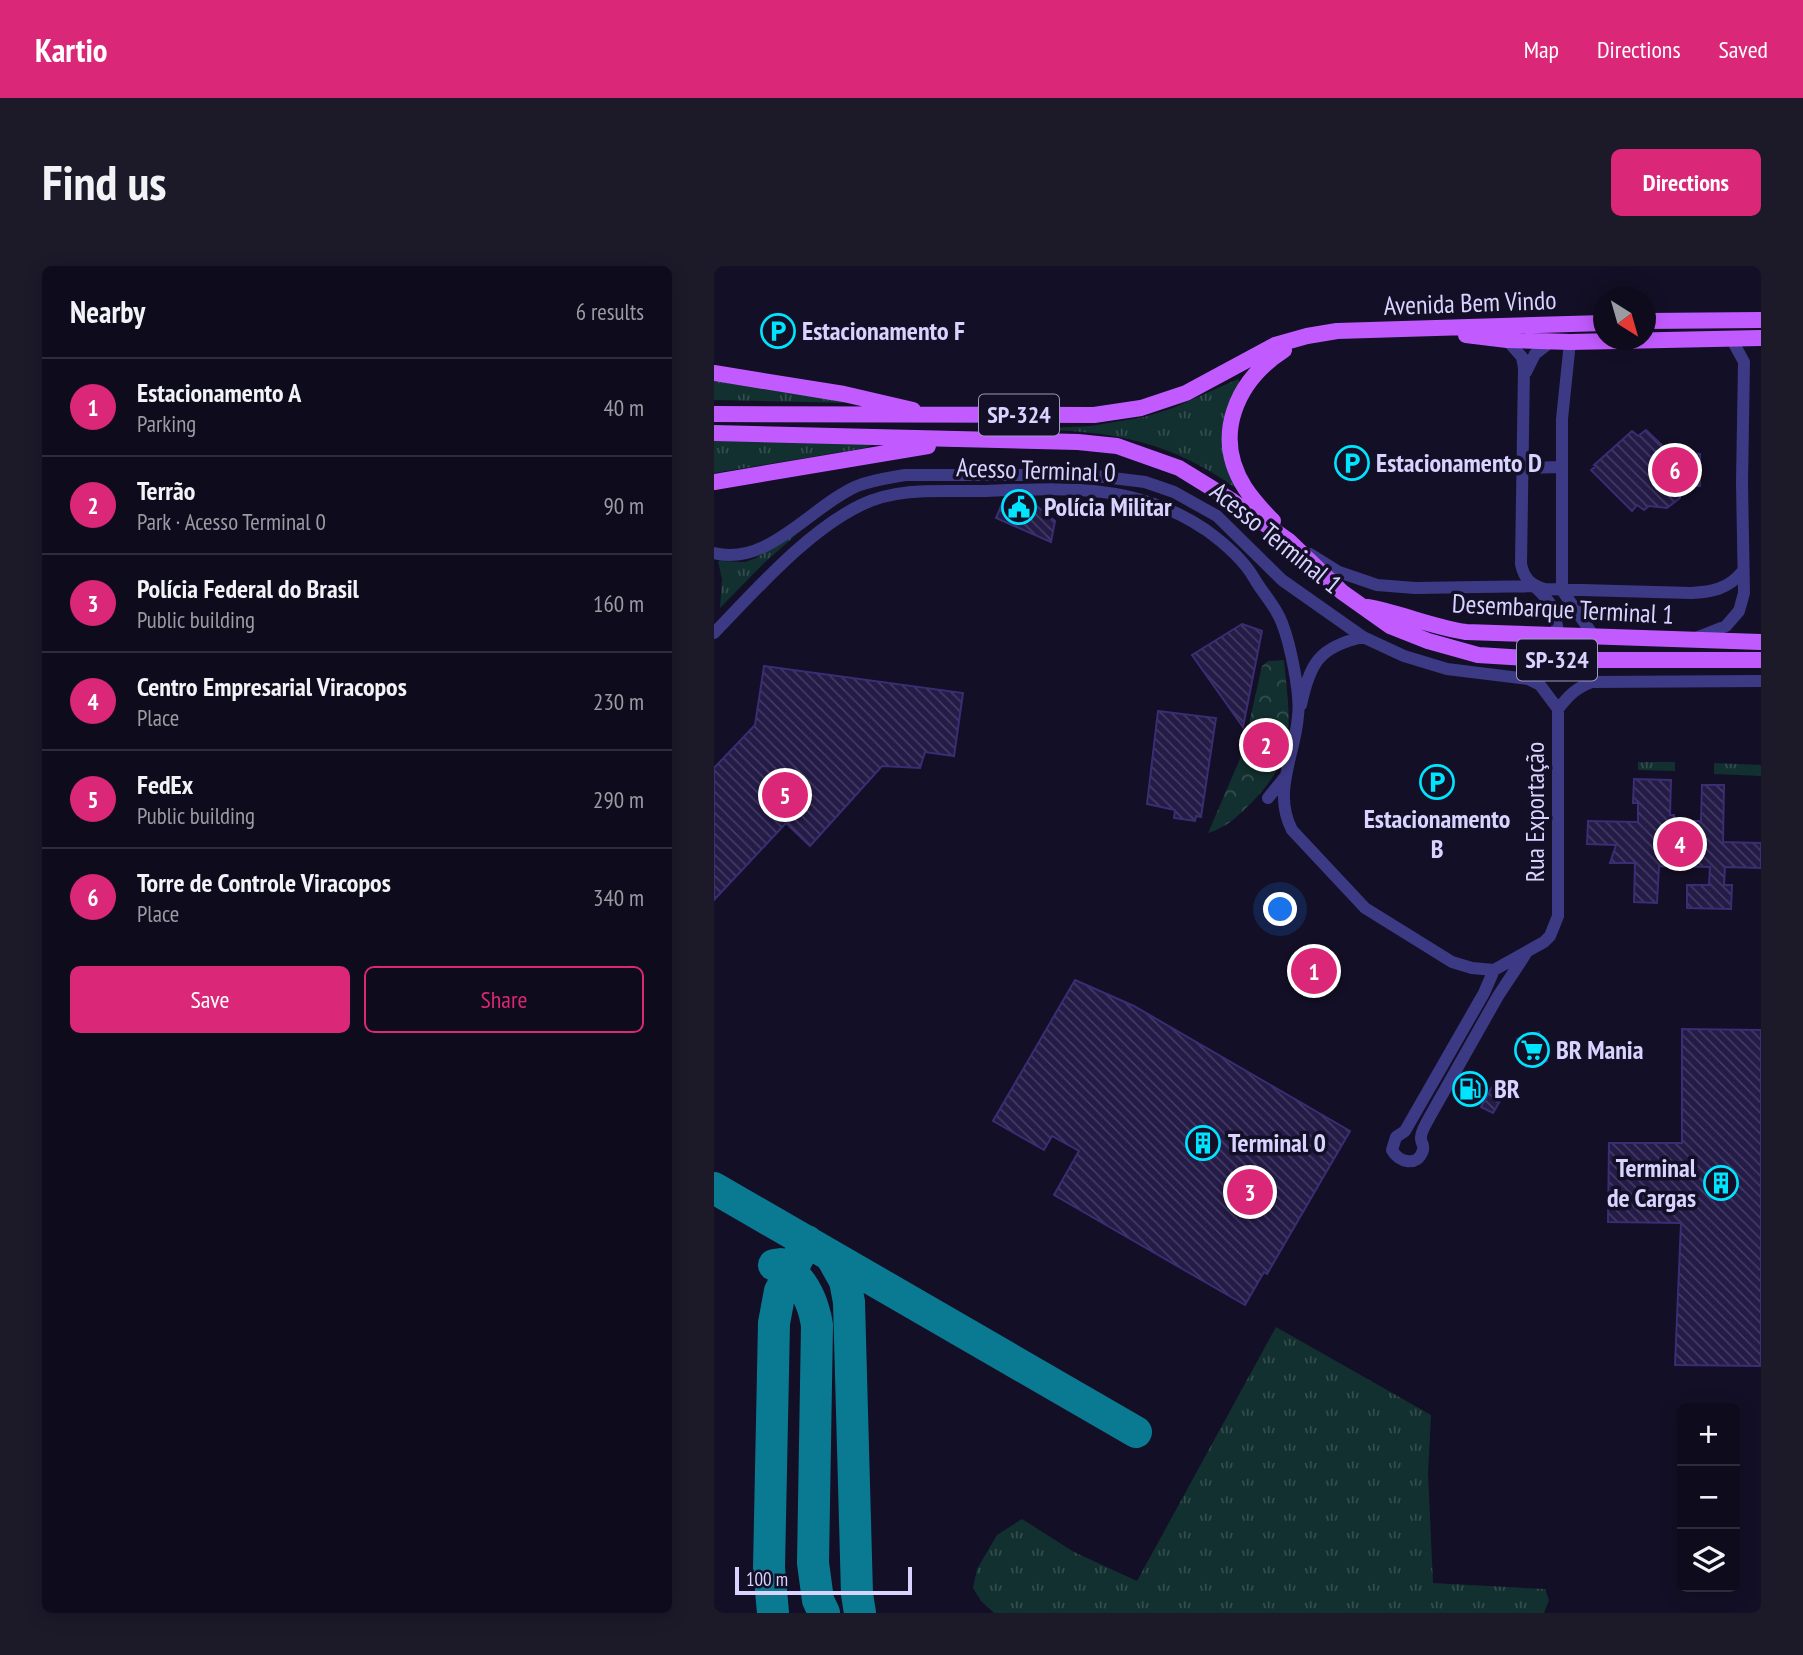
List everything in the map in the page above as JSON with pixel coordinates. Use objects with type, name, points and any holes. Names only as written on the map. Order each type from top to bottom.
[{"type":"main road","points":[[1656,321],[1761,320]]},
{"type":"main road","name":"Avenida Bem Vindo","points":[[1307,336],[1337,331],[1593,323]]},
{"type":"main road","points":[[1454,329],[1480,338],[1570,342],[1761,338]]},
{"type":"main road","points":[[1289,541],[1245,489],[1234,468],[1230,453],[1231,421],[1241,393],[1256,372],[1272,358],[1307,336]]},
{"type":"main road","name":"SP-324","points":[[714,414],[1094,415],[1141,408],[1186,393],[1275,345],[1307,336]]},
{"type":"main road","points":[[714,373],[856,396],[928,415]]},
{"type":"main road","name":"SP-324","points":[[714,433],[1078,442],[1117,446],[1179,468],[1289,541]]},
{"type":"main road","points":[[714,482],[961,440]]},
{"type":"main road","name":"Acesso Terminal 1","points":[[1289,541],[1342,592],[1391,626],[1428,641],[1478,655],[1562,660],[1761,660]]},
{"type":"main road","name":"Desembarque Terminal 1","points":[[1364,606],[1445,629],[1466,632],[1761,642]]},
{"type":"street","points":[[1674,641],[1717,631],[1735,617],[1744,593],[1744,362],[1731,338]]},
{"type":"street","points":[[1507,340],[1522,357],[1524,376],[1521,564],[1523,573],[1552,604],[1558,635]]},
{"type":"street","points":[[1524,376],[1535,354],[1553,341]]},
{"type":"street","points":[[1570,342],[1562,419],[1562,590],[1593,635]]},
{"type":"street","points":[[1523,468],[1562,467]]},
{"type":"street","name":"Acesso Terminal 1","points":[[714,553],[741,556],[764,548],[855,487],[877,479],[919,475],[1088,475],[1126,478],[1174,492],[1217,516],[1282,580],[1363,637],[1404,656],[1447,668],[1528,679],[1541,685],[1558,709]]},
{"type":"street","name":"Acesso Terminal 0","points":[[714,633],[796,551],[860,505],[887,495],[947,490],[1051,488],[1104,491],[1148,501],[1196,524],[1217,538],[1244,563],[1271,600],[1282,622],[1299,714],[1285,776]]},
{"type":"street","points":[[1289,541],[1339,572],[1377,586],[1534,586],[1562,590],[1709,592],[1728,586],[1742,572]]},
{"type":"street","points":[[1299,714],[1307,678],[1314,664],[1334,645],[1363,637]]},
{"type":"street","points":[[1558,709],[1578,687],[1592,682],[1761,681]]},
{"type":"street","name":"Rua Exportação","points":[[1525,954],[1537,948],[1550,936],[1558,916],[1558,709]]},
{"type":"street","points":[[1268,798],[1285,776]]},
{"type":"street","points":[[1285,776],[1283,802],[1292,830],[1366,908],[1452,962],[1472,968],[1494,970],[1525,954]]},
{"type":"street","points":[[1494,970],[1405,1132],[1395,1137],[1392,1143],[1392,1150],[1401,1160],[1408,1162],[1420,1156],[1423,1149],[1420,1137],[1429,1118],[1525,954]]},
{"type":"green space","points":[[1238,379],[1240,382],[1228,407],[1223,432],[1226,458],[1236,484],[1234,487],[1190,461],[1146,444],[1099,434],[1047,428],[1091,426],[1144,417],[1173,408]]},
{"type":"green space","points":[[714,381],[849,400],[849,403],[714,400]]},
{"type":"green space","points":[[714,441],[877,443],[865,448],[714,473]]},
{"type":"green space","points":[[821,513],[764,563],[720,608],[722,579],[718,561],[745,562],[756,558]]},
{"type":"green space","points":[[1284,660],[1289,721],[1283,755],[1276,772],[1248,806],[1230,822],[1208,833],[1242,754],[1262,666],[1268,661]]},
{"type":"green space","points":[[1638,762],[1675,762],[1675,771],[1638,770]]},
{"type":"green space","points":[[1714,763],[1761,765],[1761,776],[1714,774]]},
{"type":"green space","points":[[1276,1327],[1431,1415],[1428,1473],[1433,1583],[1545,1589],[1549,1600],[1544,1613],[994,1613],[981,1601],[973,1588],[977,1569],[997,1535],[1022,1519],[1074,1552],[1137,1581]]},
{"type":"building","points":[[1646,430],[1669,452],[1700,454],[1700,486],[1680,486],[1680,498],[1667,508],[1649,506],[1644,510],[1637,505],[1632,511],[1591,470],[1632,431],[1638,436]]},
{"type":"building","name":"Polícia Militar","points":[[1027,498],[1055,521],[1051,542],[996,518],[1004,499]]},
{"type":"building","points":[[1242,624],[1262,631],[1243,727],[1192,655]]},
{"type":"building","points":[[764,666],[963,693],[954,756],[925,752],[920,768],[882,766],[810,846],[786,823],[714,900],[714,768],[755,725]]},
{"type":"building","points":[[1158,711],[1216,718],[1201,817],[1196,816],[1195,821],[1174,818],[1175,810],[1147,804]]},
{"type":"building","points":[[1634,779],[1671,780],[1670,815],[1674,815],[1674,821],[1701,821],[1702,785],[1724,785],[1723,842],[1761,843],[1761,868],[1725,867],[1724,885],[1732,885],[1731,909],[1687,908],[1687,885],[1709,885],[1710,867],[1659,866],[1657,903],[1634,902],[1635,863],[1610,863],[1616,845],[1587,844],[1588,821],[1638,822],[1638,803],[1633,803]]},
{"type":"building","name":"Terminal 0","points":[[1075,980],[1134,1006],[1350,1131],[1267,1274],[1264,1272],[1245,1305],[1054,1195],[1079,1151],[1052,1136],[1044,1150],[993,1121]]},
{"type":"building","name":"Terminal de Cargas","points":[[1682,1029],[1761,1030],[1761,1366],[1675,1365],[1681,1223],[1608,1222],[1609,1143],[1682,1143]]},
{"type":"building","name":"BR Mania","points":[[1539,1032],[1547,1061],[1526,1067],[1517,1039]]},
{"type":"building","points":[[1492,1087],[1504,1094],[1493,1113],[1481,1107]]},
{"type":"taxiway","points":[[714,1188],[1136,1432]]},
{"type":"taxiway","points":[[773,1613],[769,1568],[774,1323],[780,1291],[807,1241]]},
{"type":"taxiway","points":[[831,1256],[845,1281],[849,1302],[857,1594],[860,1613]]},
{"type":"taxiway","points":[[774,1265],[781,1264],[801,1283],[810,1299],[817,1325],[813,1563],[818,1600],[824,1613]]},
{"type":"place","name":"Estacionamento F","points":[[778,331]]},
{"type":"place","name":"Estacionamento D","points":[[1352,463]]},
{"type":"place","name":"Torre de Controle Viracopos","points":[[1675,470]]},
{"type":"place","name":"Polícia Militar","points":[[1019,507]]},
{"type":"place","name":"Terrão","points":[[1266,745]]},
{"type":"place","name":"Estacionamento B","points":[[1437,782]]},
{"type":"place","name":"FedEx","points":[[785,795]]},
{"type":"place","name":"Centro Empresarial Viracopos","points":[[1680,844]]},
{"type":"place","name":"Estacionamento A","points":[[1314,971]]},
{"type":"place","name":"BR Mania","points":[[1532,1050]]},
{"type":"place","name":"BR","points":[[1470,1089]]},
{"type":"place","name":"Terminal 0","points":[[1203,1143]]},
{"type":"place","name":"Terminal de Cargas","points":[[1721,1183]]},
{"type":"place","name":"Polícia Federal do Brasil","points":[[1250,1192]]}]
